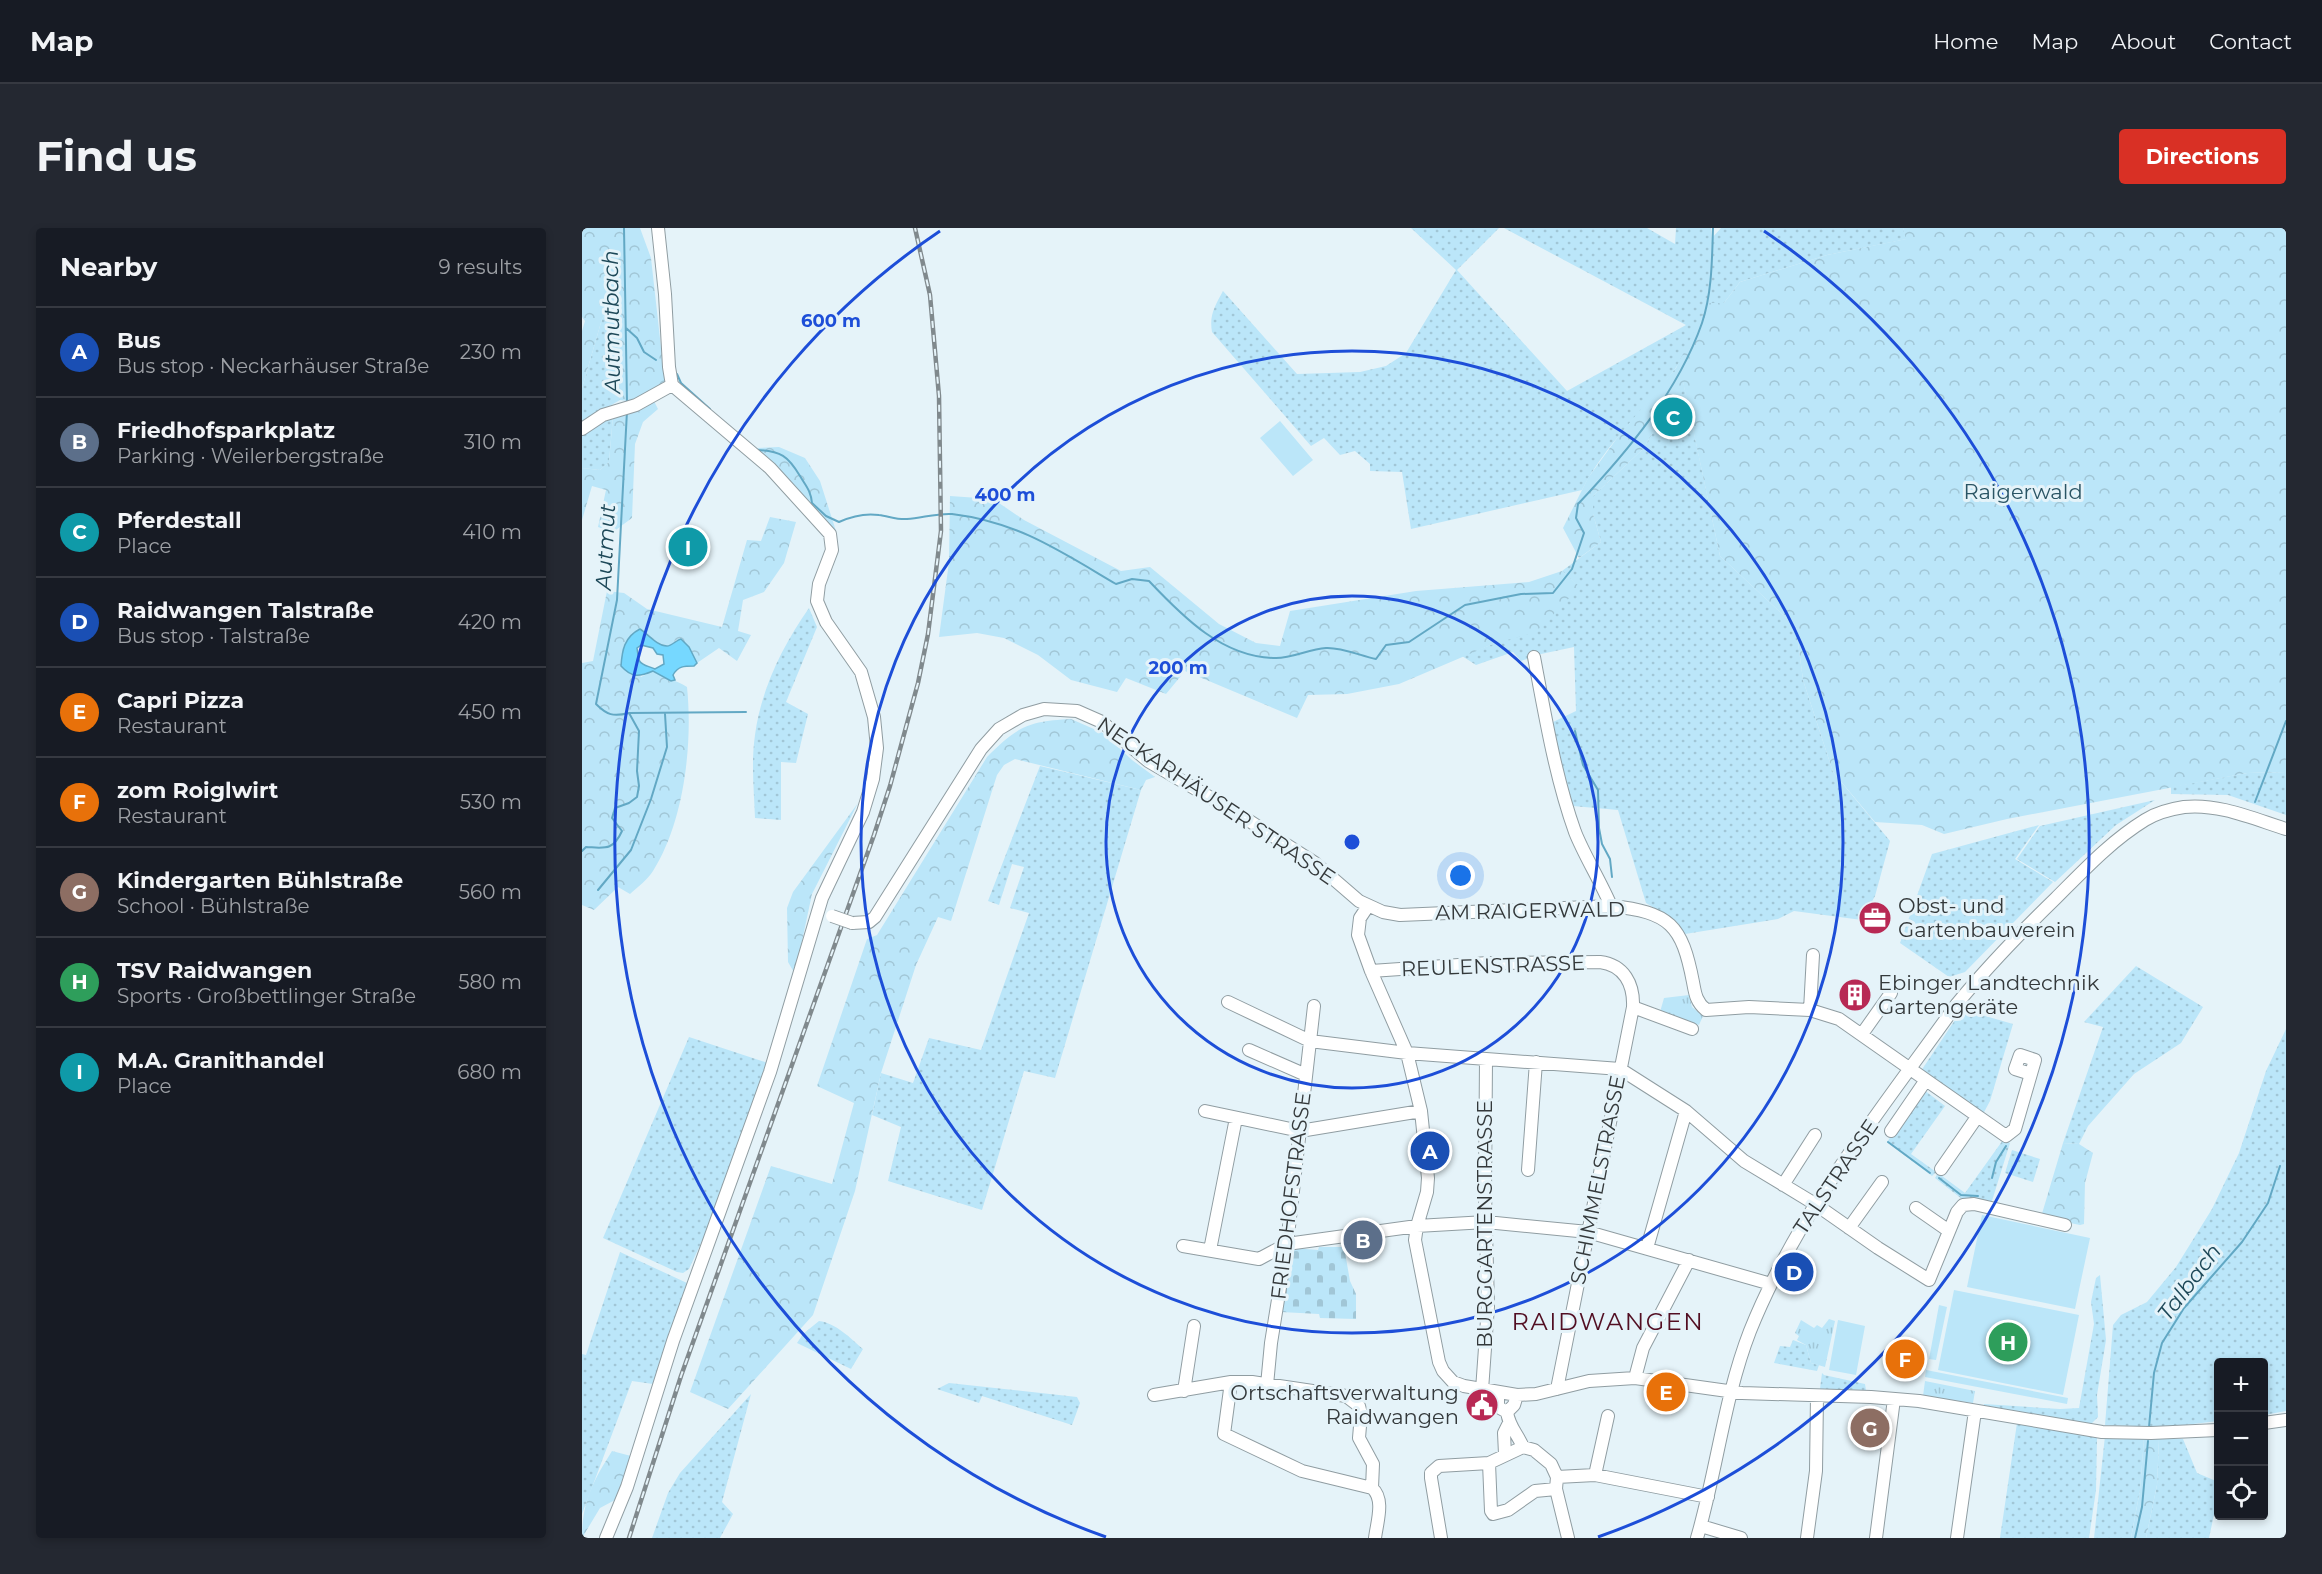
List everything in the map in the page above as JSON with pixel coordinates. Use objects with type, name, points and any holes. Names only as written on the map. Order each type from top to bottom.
[{"type":"street","points":[[606,1538],[627,1487],[673,1341],[770,1072],[832,875],[863,812],[873,779],[877,748],[874,717],[861,672],[826,622],[817,601],[819,584],[830,559],[832,542],[830,534],[770,468],[672,385],[658,228]]},
{"type":"street","points":[[582,429],[603,415],[625,408],[672,385]]},
{"type":"street","points":[[1534,657],[1550,740],[1568,810],[1576,834],[1611,906]]},
{"type":"street","name":"NECKARHÄUSER STRASSE","points":[[820,910],[852,923],[869,922],[875,917],[981,749],[999,729],[1023,715],[1044,709],[1077,711],[1102,722],[1148,761],[1240,815],[1305,857],[1368,906]]},
{"type":"street","name":"TALSTRASSE","points":[[1699,1532],[1730,1392],[1750,1331],[1772,1284],[1815,1204],[1910,1068],[1977,978],[2097,857],[2121,836],[2148,819],[2168,811],[2204,807],[2241,814],[2286,829]]},
{"type":"street","points":[[1368,906],[1360,918],[1358,935],[1371,971],[1407,1053],[1421,1111],[1428,1178],[1427,1192],[1417,1226],[1417,1253],[1443,1371],[1453,1382],[1482,1390],[1530,1395],[1597,1380],[1635,1378],[1730,1392],[1894,1399],[2102,1432],[2214,1430]]},
{"type":"street","name":"AM RAIGERWALD","points":[[1368,906],[1400,915],[1611,906],[1654,915],[1674,928],[1682,938],[1699,1005],[1706,1010],[1749,1007],[1810,1010],[1839,1019],[2003,1135],[2010,1135],[2015,1129],[2031,1074]]},
{"type":"street","points":[[1810,1010],[1813,955]]},
{"type":"street","name":"REULENSTRASSE","points":[[1371,971],[1488,963],[1600,962],[1614,966]]},
{"type":"street","name":"SCHIMMELSTRASSE","points":[[1557,1389],[1633,1006],[1632,987],[1629,980],[1614,966]]},
{"type":"street","points":[[1862,1034],[1891,993]]},
{"type":"street","points":[[1228,1002],[1310,1041],[1407,1053],[1620,1069],[1686,1111],[1744,1161],[1815,1204],[1929,1280],[1959,1209],[1968,1204],[2065,1225]]},
{"type":"street","name":"FRIEDHOFSTRASSE","points":[[1267,1385],[1271,1343],[1287,1244],[1314,1006]]},
{"type":"street","points":[[1633,1006],[1692,1029]]},
{"type":"street","points":[[1249,1050],[1306,1075]]},
{"type":"street","name":"BURGGARTENSTRASSE","points":[[1482,1390],[1488,1306],[1486,1059]]},
{"type":"street","points":[[1528,1170],[1536,1062]]},
{"type":"street","points":[[1891,1131],[1926,1080]]},
{"type":"street","points":[[1205,1111],[1300,1131],[1421,1111]]},
{"type":"street","points":[[1647,1248],[1686,1111]]},
{"type":"street","points":[[1941,1168],[1977,1117]]},
{"type":"street","points":[[1210,1250],[1236,1118]]},
{"type":"street","points":[[1783,1185],[1815,1135]]},
{"type":"street","points":[[1849,1228],[1882,1182]]},
{"type":"street","points":[[1916,1208],[1949,1231]]},
{"type":"street","points":[[1183,1246],[1259,1259],[1287,1244],[1417,1226],[1486,1222],[1588,1232],[1772,1284]]},
{"type":"street","points":[[1635,1378],[1643,1348],[1689,1260]]},
{"type":"street","points":[[1184,1391],[1194,1326]]},
{"type":"street","points":[[1231,1382],[1224,1434],[1302,1471],[1372,1488],[1378,1493],[1380,1501],[1375,1538]]},
{"type":"street","points":[[1154,1395],[1231,1382],[1346,1396],[1359,1406],[1361,1414],[1359,1438],[1373,1464],[1372,1488]]},
{"type":"street","points":[[1498,1392],[1498,1407],[1508,1419],[1522,1446]]},
{"type":"street","points":[[1505,1454],[1504,1432],[1517,1395]]},
{"type":"street","points":[[1807,1538],[1816,1471],[1817,1396]]},
{"type":"street","points":[[1876,1538],[1894,1399]]},
{"type":"street","points":[[1956,1538],[1975,1411]]},
{"type":"street","points":[[1595,1475],[1608,1416]]},
{"type":"street","points":[[2268,1422],[2286,1420]]},
{"type":"street","points":[[1441,1538],[1431,1473],[1439,1466],[1489,1463],[1522,1446],[1534,1450],[1548,1460],[1557,1483],[1568,1538]]},
{"type":"street","points":[[1489,1463],[1493,1514],[1508,1510],[1535,1491],[1557,1483],[1595,1475],[1708,1497]]},
{"type":"street","points":[[1699,1532],[1741,1538]]},
{"type":"green space","points":[[582,228],[640,228],[651,258],[665,383],[636,402],[620,400],[614,359],[619,293],[602,319],[582,388],[582,331],[585,321],[582,317]]},
{"type":"green space","points":[[1411,228],[1499,228],[1457,270],[1567,391],[1686,325],[1504,228],[1647,228],[1675,244],[1676,228],[1711,228],[1712,238],[1721,228],[1903,228],[1907,239],[1827,255],[1740,282],[1724,303],[1708,303],[1680,362],[1602,457],[1582,490],[1411,529],[1402,472],[1370,471],[1370,464],[1355,451],[1340,455],[1324,438],[1311,446],[1212,332],[1211,321],[1213,311],[1223,291],[1297,374],[1360,372],[1386,366],[1406,353],[1456,270]]},
{"type":"green space","name":"Raigerwald","points":[[1903,228],[2286,228],[2286,772],[2247,773],[2007,819],[1944,834],[1922,825],[1875,822],[1833,772],[1803,680],[1796,627],[1720,556],[1683,382],[1643,449],[1593,496],[1593,514],[1601,542],[1579,558],[1563,528],[1588,478],[1620,434],[1676,368],[1708,303],[1724,303],[1740,282],[1827,255],[1906,239]]},
{"type":"green space","points":[[620,292],[614,359],[620,400],[582,422],[582,388],[602,319]]},
{"type":"green space","points":[[1683,381],[1720,556],[1796,627],[1803,680],[1833,772],[1890,841],[1875,896],[1862,920],[1794,911],[1778,919],[1685,934],[1673,919],[1646,903],[1618,810],[1573,806],[1551,723],[1576,711],[1574,647],[1521,661],[1513,652],[1476,665],[1462,656],[1493,644],[1579,587],[1562,571],[1601,542],[1593,514],[1593,496],[1643,449]]},
{"type":"green space","points":[[653,399],[658,409],[643,422],[635,444],[632,518],[613,532],[598,527],[606,490],[592,486],[582,520],[582,468],[600,470],[609,462],[613,416]]},
{"type":"green space","points":[[613,416],[609,462],[600,470],[582,468],[582,435]]},
{"type":"green space","points":[[1280,421],[1313,460],[1293,476],[1260,438]]},
{"type":"green space","points":[[779,447],[805,458],[820,481],[836,531],[757,448]]},
{"type":"green space","points":[[950,496],[993,499],[1024,520],[1121,571],[1150,567],[1219,624],[1256,643],[1280,646],[1290,611],[1416,591],[1529,582],[1562,571],[1580,587],[1536,632],[1493,644],[1399,684],[1347,694],[1308,695],[1297,718],[1185,671],[1166,694],[1126,678],[1117,692],[1071,680],[1038,655],[1004,638],[977,633],[939,637],[949,562]]},
{"type":"green space","points":[[770,517],[796,522],[784,563],[764,592],[743,600],[738,631],[751,635],[737,661],[719,648],[697,663],[689,647],[676,640],[671,646],[658,643],[645,633],[623,647],[641,677],[653,671],[687,687],[689,733],[684,782],[672,830],[664,851],[651,874],[630,894],[618,887],[594,910],[582,905],[582,663],[593,661],[607,591],[624,593],[647,609],[722,627],[747,540],[761,541]]},
{"type":"green space","points":[[809,608],[817,627],[786,702],[808,714],[796,763],[781,762],[781,820],[755,818],[754,745],[762,701],[782,652]]},
{"type":"green space","points":[[1071,719],[1103,733],[1132,760],[1155,777],[1146,780],[1141,790],[1015,759],[1004,765],[997,775],[951,921],[938,917],[916,965],[881,1073],[855,1191],[813,1315],[728,1409],[690,1392],[771,1166],[832,1184],[854,1103],[817,1086],[867,939],[877,935],[987,757],[1015,732],[1033,724]]},
{"type":"green space","points":[[1040,766],[1141,790],[1055,1078],[1024,1071],[982,1210],[888,1181],[901,1127],[872,1115],[881,1073],[913,1083],[929,1038],[981,1050],[1029,913],[1010,908],[1024,867],[1012,864],[999,905],[988,901]]},
{"type":"green space","points":[[2286,772],[2286,815],[2228,795],[2171,794],[2171,787],[2247,773]]},
{"type":"green space","points":[[2155,800],[2116,825],[2055,882],[2017,859],[2040,826]]},
{"type":"green space","points":[[858,803],[812,894],[795,974],[788,962],[787,908],[793,892]]},
{"type":"green space","points":[[2039,825],[2015,859],[2053,882],[1965,972],[1949,977],[1900,943],[1932,854]]},
{"type":"green space","points":[[2136,966],[2203,1007],[2181,1043],[2134,1074],[2088,1126],[2079,1144],[2063,1143],[2103,1027],[2084,1022]]},
{"type":"green space","points":[[1689,995],[1692,1007],[1703,1016],[1699,1025],[1694,1023],[1692,1025],[1660,1012],[1664,998]]},
{"type":"green space","points":[[1961,1011],[2013,1024],[1990,1101],[1982,1116],[1921,1071]]},
{"type":"green space","points":[[2286,1029],[2286,1411],[2268,1414],[2268,1358],[2214,1358],[2214,1421],[2168,1427],[2105,1425],[2113,1325],[2121,1315],[2147,1302],[2176,1267],[2212,1209],[2239,1153],[2266,1071]]},
{"type":"green space","points":[[689,1037],[768,1063],[709,1226],[689,1269],[683,1273],[603,1238]]},
{"type":"green space","points":[[1924,1090],[1945,1106],[1911,1154],[1936,1172],[1932,1176],[1887,1142]]},
{"type":"green space","points":[[2003,1140],[2010,1143],[1991,1204],[1962,1199],[1935,1178],[1938,1173],[1965,1193]]},
{"type":"green space","points":[[2063,1143],[2079,1144],[2093,1153],[2085,1183],[2084,1224],[2080,1225],[2041,1217]]},
{"type":"green space","points":[[2012,1150],[2040,1159],[2033,1182],[2005,1173]]},
{"type":"green space","points":[[1982,1215],[2090,1238],[2075,1309],[1967,1287]]},
{"type":"green space","points":[[1319,1247],[1344,1247],[1350,1281],[1356,1294],[1356,1319],[1320,1318],[1319,1314],[1281,1312],[1291,1251],[1294,1248],[1318,1250]]},
{"type":"green space","points":[[620,1252],[687,1283],[653,1384],[632,1381],[582,1514],[582,1354],[586,1355]]},
{"type":"green space","points":[[2100,1275],[2106,1340],[2097,1395],[2098,1417],[2091,1424],[1984,1407],[1984,1404],[2079,1408],[2094,1324],[2091,1302],[2096,1278]]},
{"type":"green space","points":[[1954,1290],[2079,1315],[2063,1395],[1938,1370]]},
{"type":"green space","points":[[1939,1305],[1947,1307],[1936,1360],[1929,1359]]},
{"type":"green space","points":[[1829,1319],[1835,1321],[1825,1367],[1811,1363],[1806,1345],[1797,1340],[1799,1336],[1795,1333],[1801,1320],[1814,1328],[1817,1325],[1822,1328]]},
{"type":"green space","points":[[1838,1320],[1865,1326],[1856,1375],[1829,1370]]},
{"type":"green space","points":[[819,1321],[837,1328],[863,1349],[851,1369],[797,1343],[803,1334]]},
{"type":"green space","points":[[1793,1340],[1806,1345],[1811,1363],[1819,1365],[1817,1371],[1774,1363],[1780,1346],[1790,1347]]},
{"type":"green space","points":[[1926,1370],[2068,1398],[2067,1404],[1925,1377]]},
{"type":"green space","points":[[1822,1373],[1865,1384],[1866,1390],[1820,1389]]},
{"type":"green space","points":[[1925,1381],[1975,1391],[1973,1403],[1923,1396]]},
{"type":"green space","points":[[949,1383],[1077,1397],[1080,1403],[1072,1425],[982,1396],[979,1403],[937,1389]]},
{"type":"green space","points":[[751,1394],[722,1502],[733,1514],[720,1538],[652,1538],[668,1493],[680,1473]]},
{"type":"green space","points":[[2017,1423],[2094,1435],[2097,1438],[2096,1490],[2089,1538],[2000,1538]]},
{"type":"green space","points":[[2105,1436],[2144,1438],[2140,1490],[2131,1538],[2094,1538]]},
{"type":"green space","points":[[2144,1438],[2159,1439],[2157,1485],[2146,1538],[2131,1538],[2140,1490]]},
{"type":"green space","points":[[2159,1439],[2183,1439],[2197,1473],[2214,1480],[2214,1515],[2209,1538],[2146,1538],[2157,1485]]},
{"type":"green space","points":[[612,1451],[631,1456],[615,1500],[600,1508],[582,1538],[586,1503],[599,1472]]},
{"type":"water","points":[[640,629],[656,642],[669,646],[681,639],[689,647],[697,663],[694,666],[679,668],[673,675],[675,680],[671,681],[653,671],[640,675],[629,673],[621,666],[622,655],[627,640]],"holes":[[[641,645],[653,648],[657,654],[663,655],[664,664],[655,669],[641,663],[637,648]]]},
{"type":"waterway","name":"Autmutbach","points":[[624,228],[627,402]]},
{"type":"waterway","points":[[757,450],[778,453],[787,459],[808,489],[812,503],[826,516],[839,522],[869,514],[904,519],[946,514],[976,518],[1038,540],[1116,584],[1132,579],[1149,581],[1205,633],[1239,651],[1276,658],[1332,648],[1376,659],[1386,645],[1409,642],[1465,605],[1521,594],[1553,593],[1572,569],[1584,533],[1576,518],[1578,504],[1649,420],[1665,397],[1692,348],[1708,300],[1713,228]]},
{"type":"waterway","points":[[626,328],[637,338],[644,352],[656,360]]},
{"type":"waterway","points":[[677,374],[681,383],[710,409]]},
{"type":"waterway","name":"Autmut","points":[[582,851],[586,847],[608,847],[615,842],[622,831],[612,818],[615,808],[637,797],[639,786],[637,771],[639,731],[629,713],[611,714],[596,704],[617,600],[627,411]]},
{"type":"waterway","points":[[629,713],[746,712]]},
{"type":"waterway","points":[[598,890],[631,850],[651,799],[667,747],[665,714]]},
{"type":"waterway","points":[[2255,802],[2286,721]]},
{"type":"waterway","points":[[1575,731],[1583,765],[1598,790],[1599,828],[1602,844],[1610,859],[1612,877]]},
{"type":"waterway","points":[[1888,1142],[1930,1173]]},
{"type":"waterway","points":[[1992,1178],[1996,1162],[2006,1146]]},
{"type":"waterway","name":"Talbach","points":[[2149,1427],[2154,1373],[2162,1343],[2184,1308],[2242,1242],[2268,1203],[2280,1166]]},
{"type":"waterway","points":[[1939,1178],[1961,1195],[1978,1196]]},
{"type":"waterway","name":"Talbach","points":[[2135,1538],[2142,1507],[2148,1441]]},
{"type":"railway","points":[[629,1538],[681,1376],[874,835],[918,683],[928,634],[941,531],[939,396],[930,295],[915,228]]},
{"type":"place","name":"Pferdestall","points":[[1673,417]]},
{"type":"place","name":"M.A. Granithandel","points":[[688,547]]},
{"type":"place","name":"Obst- und Gartenbauverein","points":[[1875,918]]},
{"type":"place","name":"Ebinger Landtechnik Gartengeräte","points":[[1855,995]]},
{"type":"place","name":"Bus","points":[[1430,1151]]},
{"type":"place","name":"Friedhofsparkplatz","points":[[1363,1240]]},
{"type":"place","name":"Raidwangen Talstraße","points":[[1794,1272]]},
{"type":"place","name":"TSV Raidwangen","points":[[2008,1342]]},
{"type":"place","name":"zom Roiglwirt","points":[[1905,1359]]},
{"type":"place","name":"Capri Pizza","points":[[1666,1392]]},
{"type":"place","name":"Ortschaftsverwaltung Raidwangen","points":[[1482,1405]]},
{"type":"place","name":"Kindergarten Bühlstraße","points":[[1870,1428]]},
{"type":"district","name":"RAIDWANGEN","points":[[1608,1322]]}]
